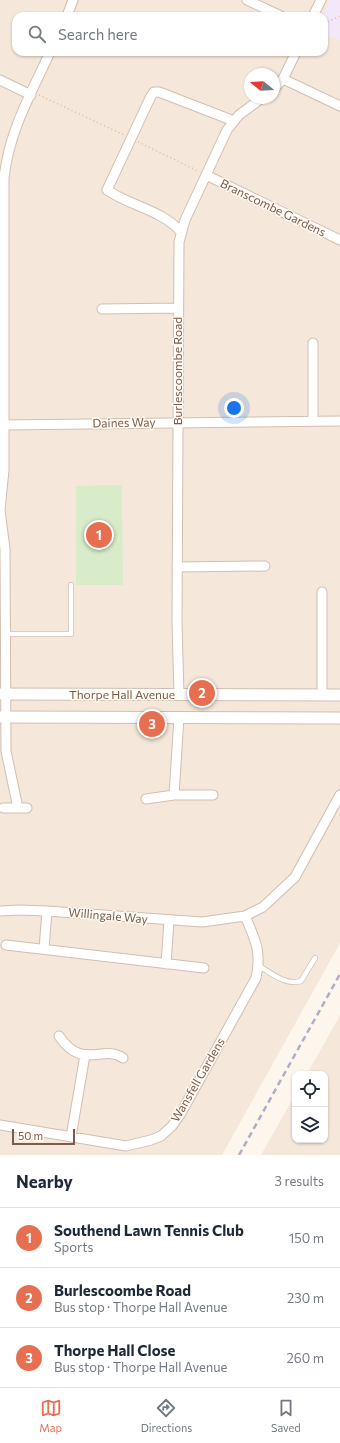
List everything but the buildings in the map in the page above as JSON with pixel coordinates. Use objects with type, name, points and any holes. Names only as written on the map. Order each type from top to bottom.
[{"type":"street","points":[[68,12],[73,0]]},
{"type":"street","points":[[247,0],[272,12]]},
{"type":"street","points":[[315,12],[321,0]]},
{"type":"street","points":[[3,808],[22,808],[6,751],[3,717],[5,634],[2,566],[4,533],[0,510],[4,470],[5,425],[4,178],[6,156],[11,139],[48,56]]},
{"type":"street","points":[[280,82],[294,56]]},
{"type":"street","points":[[283,79],[340,106]]},
{"type":"street","points":[[0,80],[31,93]]},
{"type":"street","points":[[181,232],[171,222],[107,190],[130,138],[154,92],[159,92],[234,121]]},
{"type":"street","name":"Burlescoombe Road","points":[[179,695],[177,566],[179,422],[178,254],[181,232],[227,130],[234,121],[255,104]]},
{"type":"street","name":"Branscombe Gardens","points":[[206,175],[340,240]]},
{"type":"street","points":[[102,309],[178,308]]},
{"type":"street","points":[[313,343],[314,420]]},
{"type":"street","name":"Daines Way","points":[[5,425],[314,420],[340,421]]},
{"type":"street","points":[[177,566],[265,566]]},
{"type":"street","points":[[322,592],[322,695]]},
{"type":"street","name":"Thorpe Hall Avenue","points":[[3,694],[340,695]]},
{"type":"street","name":"Thorpe Hall Avenue","points":[[3,717],[340,718]]},
{"type":"street","points":[[174,795],[179,717]]},
{"type":"street","points":[[146,799],[174,795],[213,795]]},
{"type":"street","name":"Willingale Way","points":[[0,911],[47,911],[169,921],[202,922],[245,916],[263,907],[295,877],[340,795]]},
{"type":"street","points":[[44,949],[47,911]]},
{"type":"street","name":"Wansfell Gardens","points":[[0,1125],[126,1146],[161,1136],[172,1126],[181,1113],[256,978],[259,966],[257,943],[245,916]]},
{"type":"street","points":[[166,964],[169,921]]},
{"type":"street","points":[[6,945],[204,968]]},
{"type":"street","points":[[59,1036],[67,1046],[85,1055],[112,1054],[123,1058]]},
{"type":"street","points":[[71,1137],[85,1055]]},
{"type":"lane","points":[[5,634],[71,634],[71,585]]},
{"type":"lane","points":[[259,966],[283,980],[297,982],[301,981],[315,958]]},
{"type":"path","points":[[328,22],[340,16]]},
{"type":"path","points":[[31,93],[130,138],[206,175]]},
{"type":"shaded area","points":[[0,0],[330,0],[325,12],[12,12],[12,56],[328,56],[328,35],[340,40],[340,943],[222,1155],[0,1155]]},
{"type":"shaded area","points":[[330,0],[340,0],[340,40],[328,35],[328,12],[325,12]]},
{"type":"shaded area","points":[[340,1015],[340,1155],[261,1155],[292,1100],[292,1143],[328,1143],[328,1071],[309,1071]]},
{"type":"green space","points":[[122,485],[123,585],[76,585],[76,486]]},
{"type":"railway","points":[[239,1155],[340,974]]},
{"type":"place","name":"Southend Lawn Tennis Club","points":[[99,535]]},
{"type":"place","name":"Burlescoombe Road","points":[[202,693]]},
{"type":"place","name":"Thorpe Hall Close","points":[[152,724]]}]
